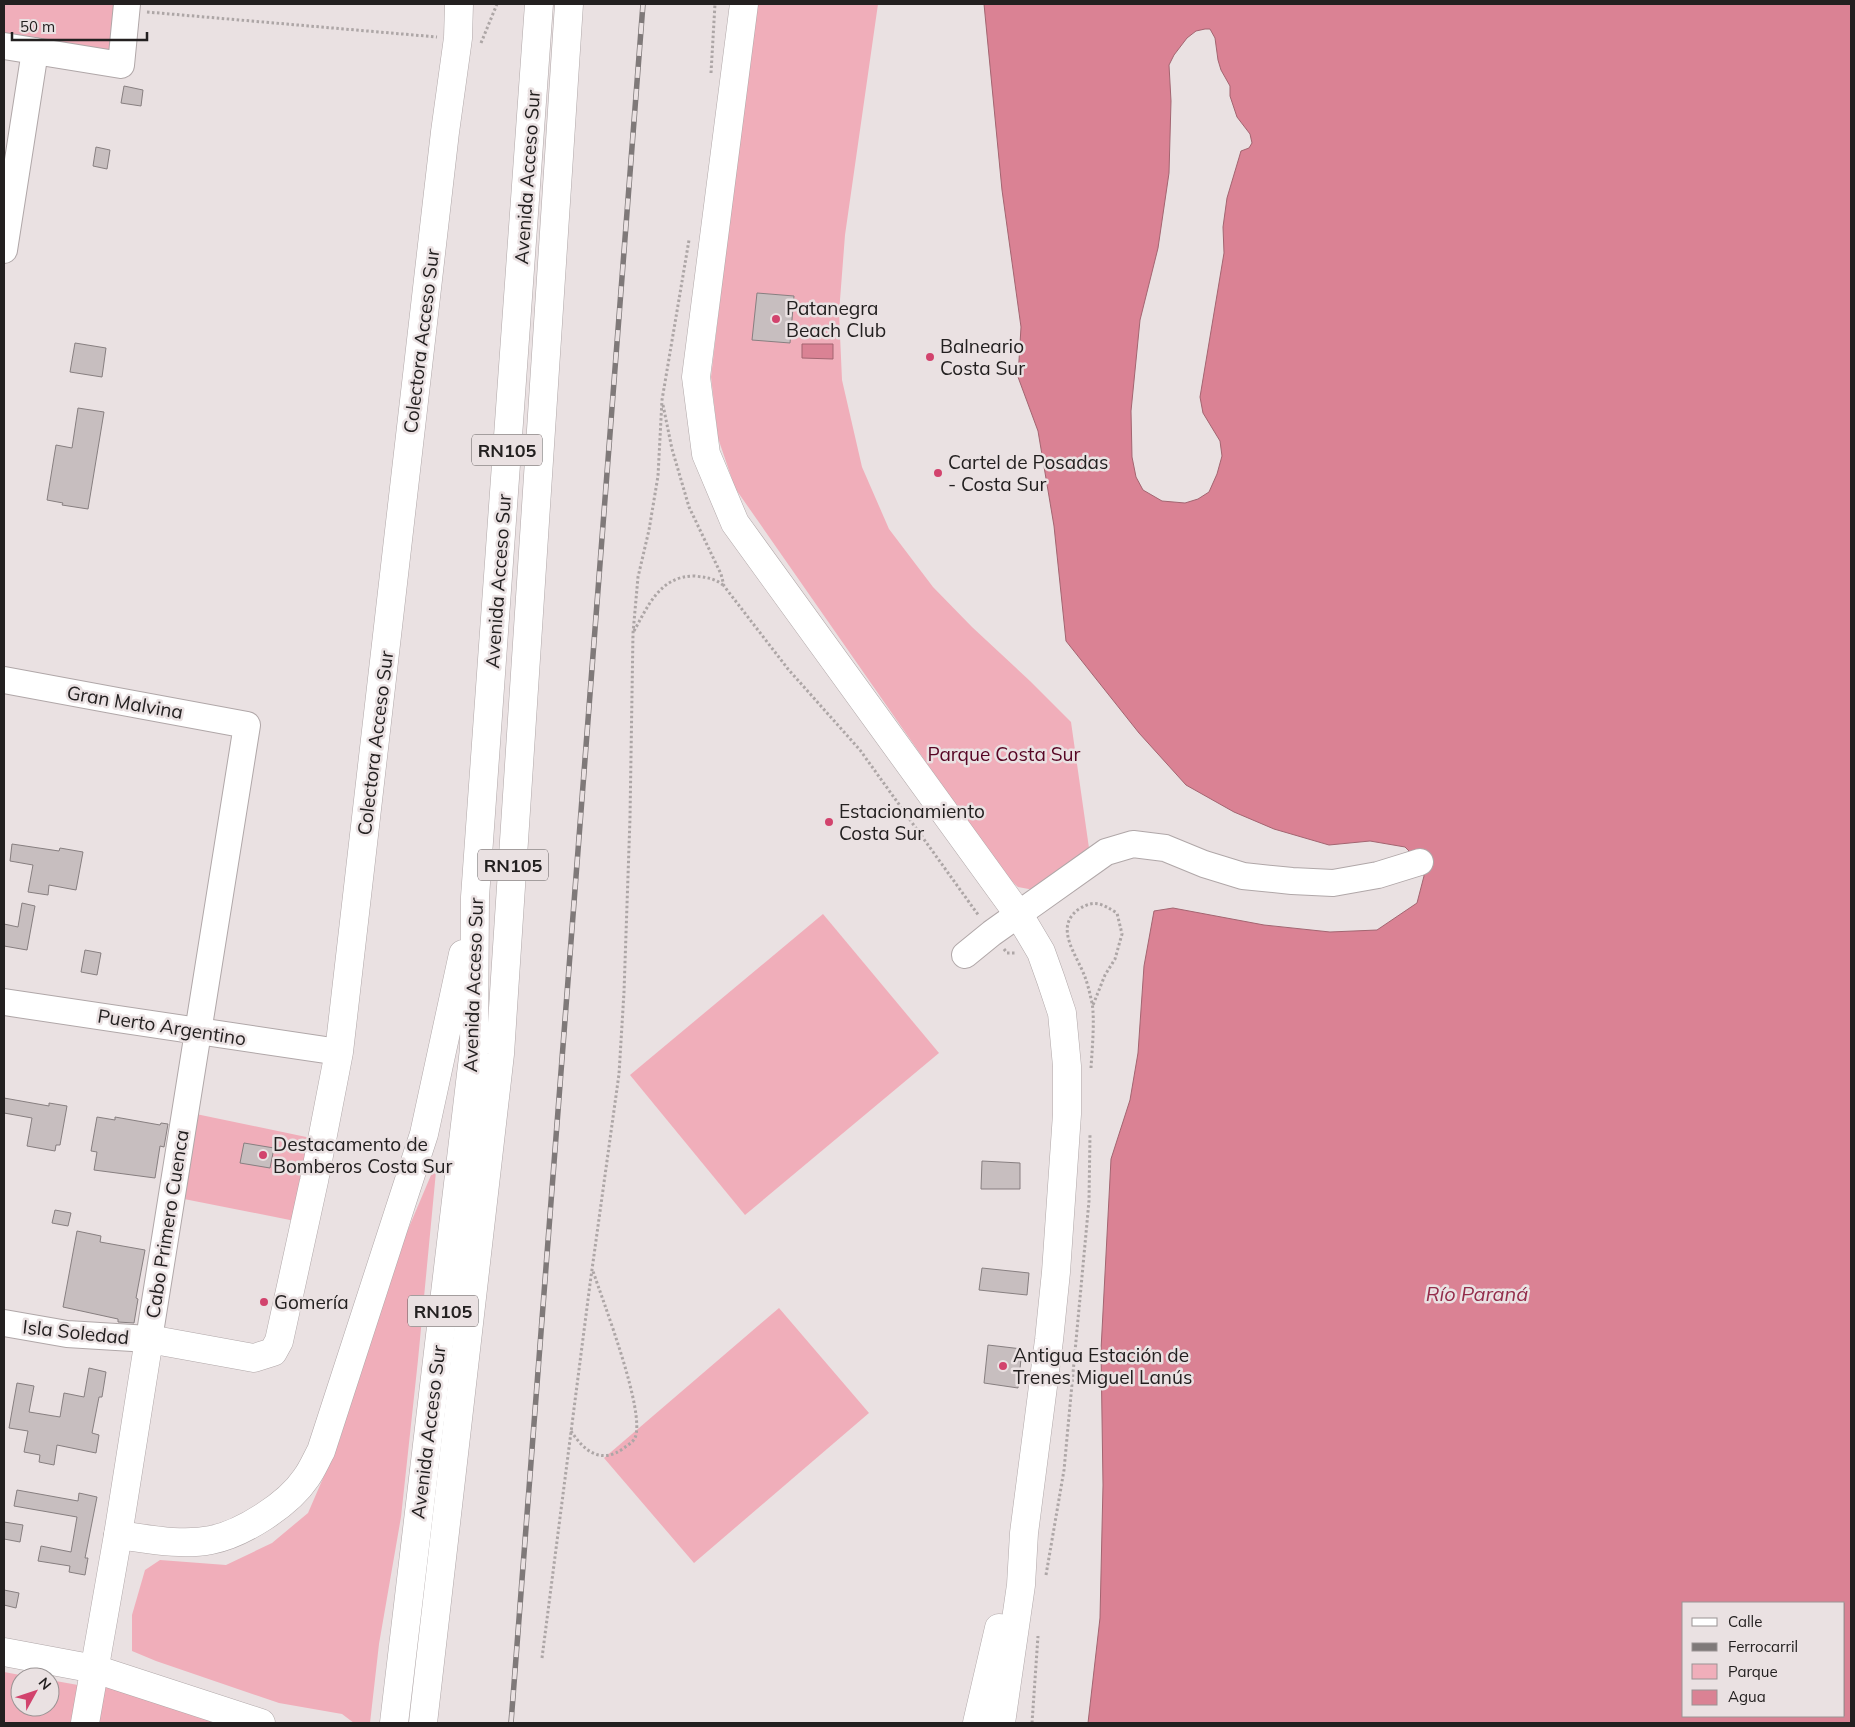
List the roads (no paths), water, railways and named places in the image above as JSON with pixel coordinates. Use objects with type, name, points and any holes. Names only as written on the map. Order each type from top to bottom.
[{"type":"main road","name":"Colectora Acceso Sur","points":[[149,1339],[254,1358],[273,1352],[279,1341],[314,1181],[339,1052],[444,142],[458,38],[459,4]]},
{"type":"main road","name":"Avenida Acceso Sur","points":[[394,1723],[474,1049],[475,897],[539,4]]},
{"type":"main road","name":"Avenida Acceso Sur","points":[[423,1723],[500,1054],[569,4]]},
{"type":"main road","points":[[733,6],[696,378],[706,454],[734,523],[1019,915],[1040,952],[1062,1013],[1068,1066],[1067,1114],[1056,1272],[1024,1533],[1021,1584],[1002,1723]]},
{"type":"main road","points":[[118,1535],[179,1542],[211,1540],[248,1526],[275,1509],[305,1480],[322,1451],[424,1134],[475,897]]},
{"type":"main road","name":"Cabo Primero Cuenca","points":[[85,1723],[96,1668],[149,1339]]},
{"type":"main road","points":[[977,1723],[1009,1583],[1024,1533]]},
{"type":"main road","points":[[4,1652],[96,1668],[261,1723]]},
{"type":"street","points":[[4,46],[121,65],[127,7]]},
{"type":"street","points":[[4,250],[35,51]]},
{"type":"street","name":"Gran Malvina","points":[[4,680],[247,725]]},
{"type":"street","name":"Cabo Primero Cuenca","points":[[149,1339],[247,725]]},
{"type":"street","points":[[965,955],[992,933],[1106,852],[1133,844],[1165,848],[1204,864],[1244,876],[1333,883],[1378,875],[1420,862]]},
{"type":"street","name":"Puerto Argentino","points":[[4,1002],[339,1052]]},
{"type":"street","name":"Isla Soledad","points":[[4,1323],[67,1334],[149,1339]]},
{"type":"water","name":"Río Paraná","points":[[984,4],[1851,4],[1851,1723],[1088,1723],[1100,1618],[1103,1485],[1101,1350],[1111,1159],[1130,1100],[1138,1053],[1144,966],[1154,911],[1173,908],[1264,925],[1330,932],[1377,930],[1417,903],[1424,876],[1420,862],[1405,847],[1370,841],[1329,845],[1274,829],[1234,812],[1186,785],[1139,733],[1066,641],[1054,526],[1038,431],[1018,377],[1021,327],[1002,190]],"holes":[[[1210,29],[1215,38],[1221,70],[1230,86],[1230,96],[1237,117],[1250,134],[1252,143],[1249,148],[1241,151],[1227,198],[1223,227],[1224,253],[1200,397],[1203,413],[1220,441],[1222,456],[1209,492],[1198,499],[1185,503],[1162,501],[1143,490],[1136,477],[1132,457],[1131,411],[1140,320],[1158,248],[1169,173],[1171,101],[1169,65],[1187,38],[1196,31]]]},
{"type":"water","points":[[802,344],[833,344],[833,359],[802,358]]},
{"type":"railway","points":[[511,1723],[643,4]]},
{"type":"place","name":"Patanegra Beach Club","points":[[776,319]]},
{"type":"place","name":"Balneario Costa Sur","points":[[930,357]]},
{"type":"place","name":"Cartel de Posadas - Costa Sur","points":[[938,473]]},
{"type":"place","name":"Estacionamiento Costa Sur","points":[[829,822]]},
{"type":"place","name":"Destacamento de Bomberos Costa Sur","points":[[263,1155]]},
{"type":"place","name":"Gomería","points":[[264,1302]]},
{"type":"place","name":"Antigua Estación de Trenes Miguel Lanús","points":[[1003,1366]]},
{"type":"park label","name":"Parque Costa Sur","points":[[1004,754]]}]
